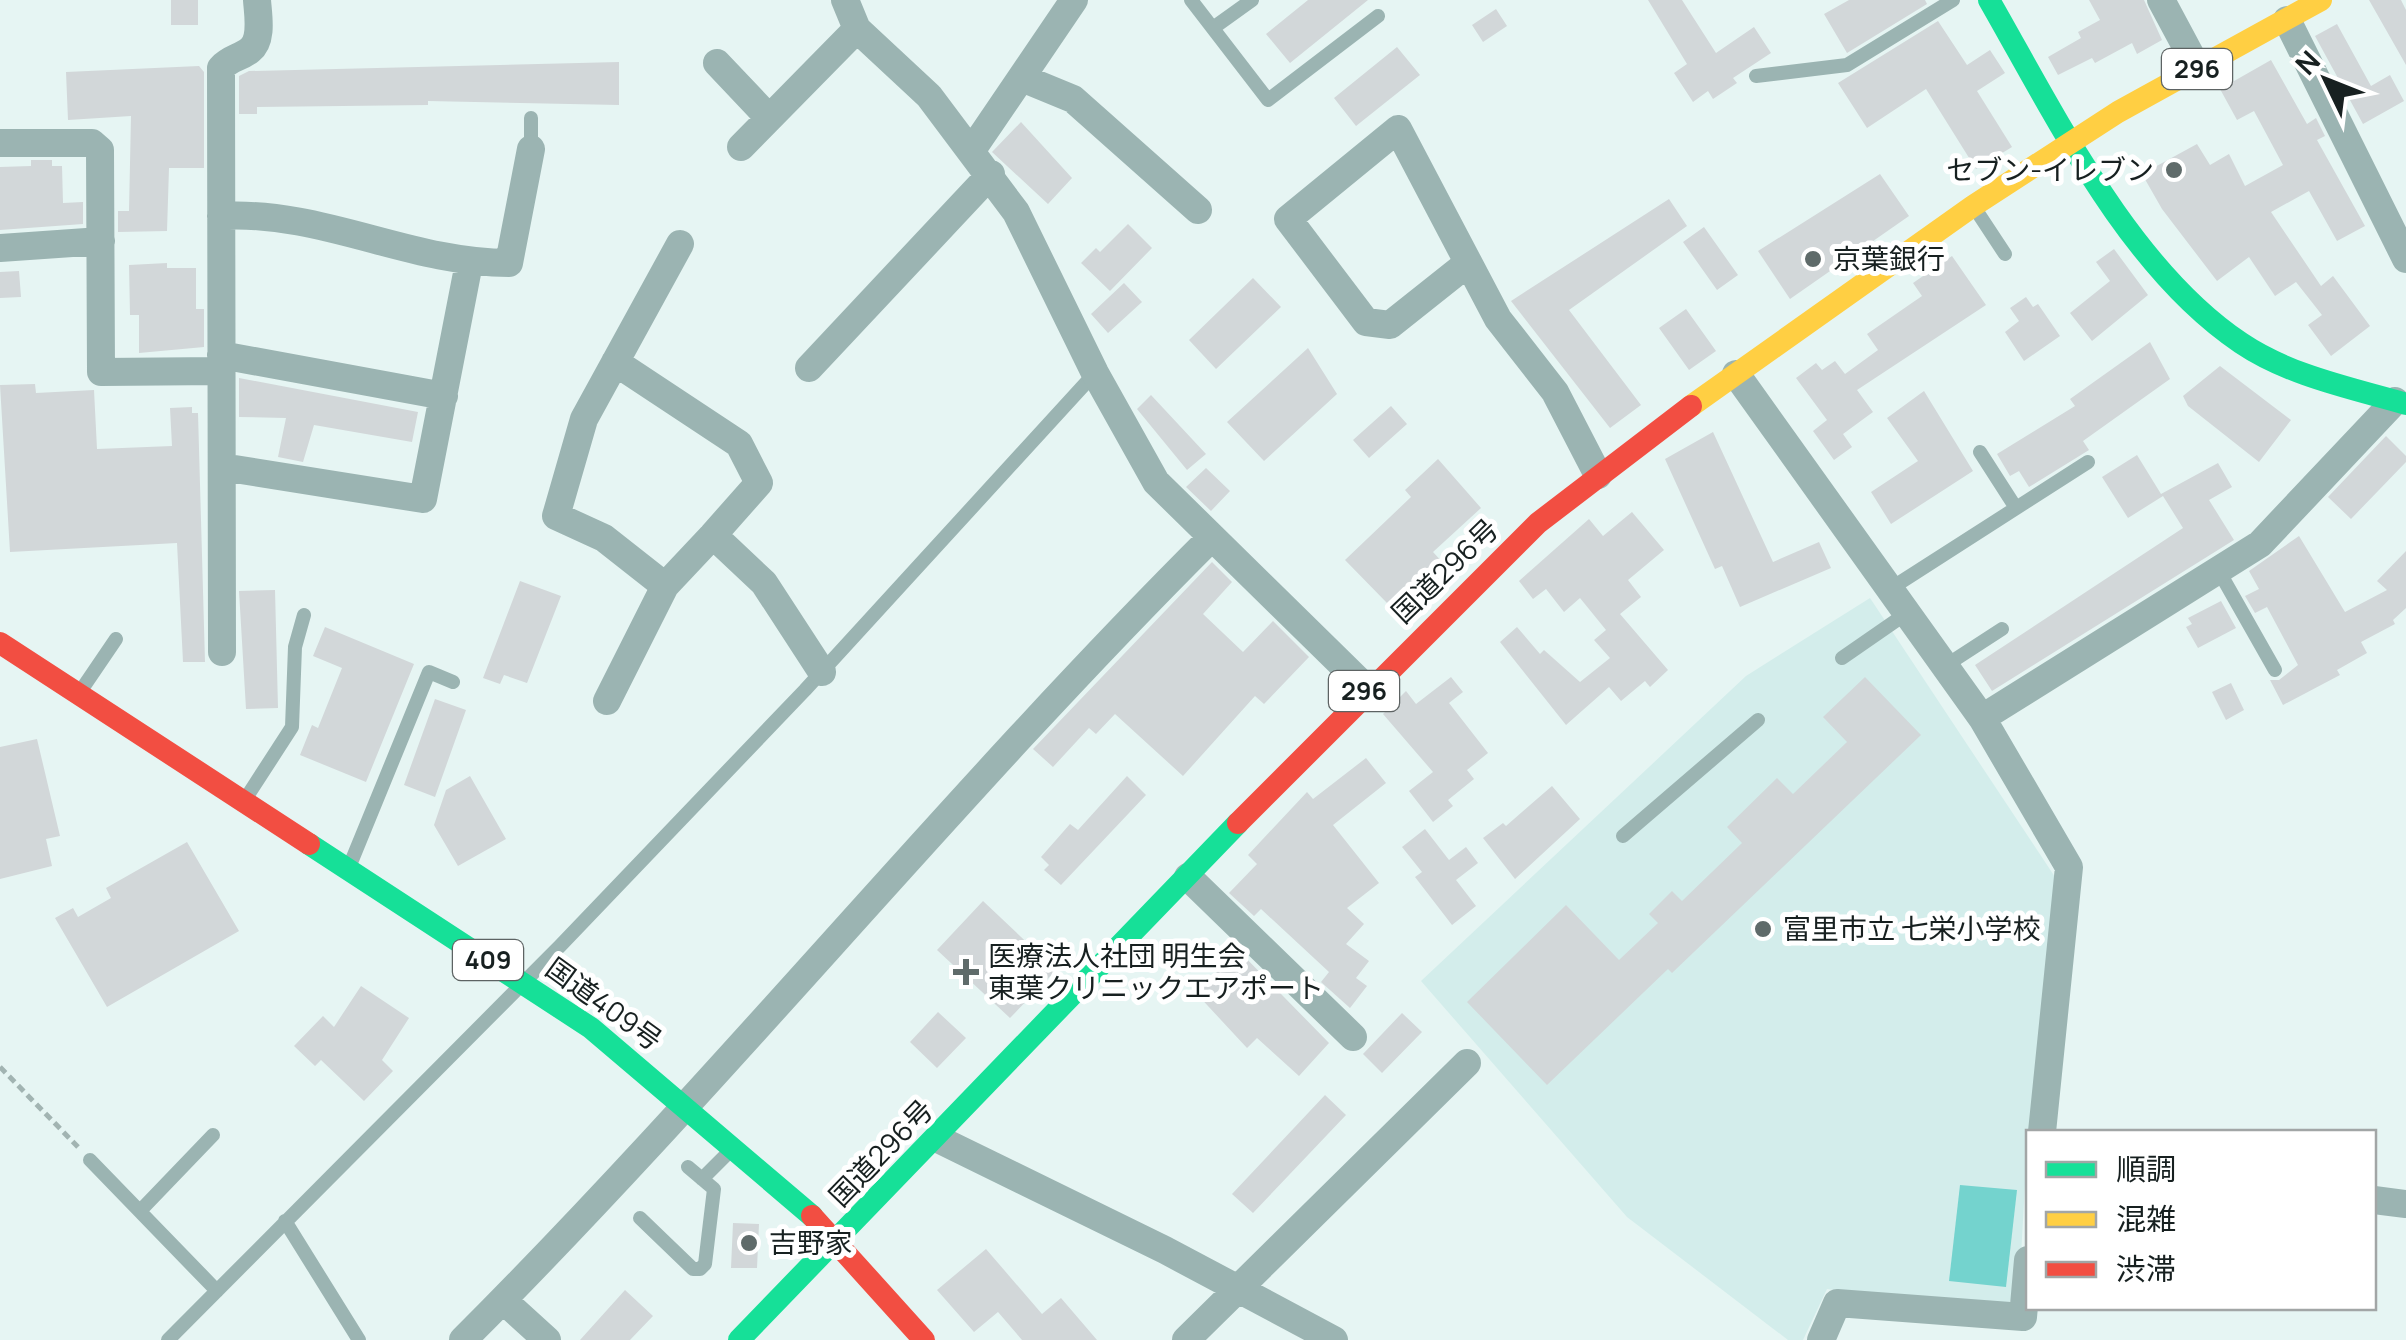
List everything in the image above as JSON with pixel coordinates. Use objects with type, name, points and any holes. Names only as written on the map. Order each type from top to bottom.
[{"type":"main road","points":[[1989,0],[2074,140],[2161,268],[2194,307],[2260,352],[2308,374],[2400,402]]},
{"type":"main road","name":"国道296号","points":[[746,1338],[1367,688],[1538,522],[1598,474],[1973,206],[2074,140],[2152,104],[2198,69],[2321,0]]},
{"type":"main road","name":"国道409号","points":[[0,643],[79,694],[101,718],[244,802],[591,1028],[735,1146],[838,1241],[924,1340]]},
{"type":"street","points":[[222,652],[220,68],[229,59],[251,50],[258,39],[258,0]]},
{"type":"street","points":[[845,0],[857,29],[929,96],[1016,212],[1095,374],[1156,482],[1367,688]]},
{"type":"street","points":[[972,150],[1074,0]]},
{"type":"street","points":[[2161,0],[2198,69]]},
{"type":"street","points":[[2287,20],[2406,259]]},
{"type":"street","points":[[741,146],[857,29]]},
{"type":"street","points":[[717,63],[769,118]]},
{"type":"street","points":[[1022,78],[1073,98],[1198,210]]},
{"type":"street","points":[[1468,263],[1390,326],[1366,322],[1288,219],[1398,129],[1498,319],[1555,392],[1598,474]]},
{"type":"street","points":[[0,143],[92,143],[100,150],[101,372],[221,363],[444,396]]},
{"type":"street","points":[[221,216],[287,216],[469,263],[508,262],[531,149]]},
{"type":"street","points":[[809,368],[991,174]]},
{"type":"street","points":[[0,248],[101,240]]},
{"type":"street","points":[[665,586],[604,538],[556,516],[584,420],[680,244]]},
{"type":"street","points":[[222,467],[423,499],[469,263]]},
{"type":"street","points":[[607,700],[665,586],[759,483],[739,444],[615,362]]},
{"type":"street","points":[[1736,374],[1982,718],[2069,867],[2042,1130]]},
{"type":"street","points":[[1982,718],[2220,573],[2300,506],[2400,402]]},
{"type":"street","points":[[713,535],[764,583],[822,672]]},
{"type":"street","points":[[463,1340],[688,1106],[1074,674],[1212,537]]},
{"type":"street","points":[[1188,877],[1353,1038]]},
{"type":"street","points":[[1186,1340],[1467,1063]]},
{"type":"street","points":[[938,1138],[1334,1340]]},
{"type":"street","points":[[2376,1200],[2406,1204]]},
{"type":"street","points":[[1821,1340],[1837,1303],[2022,1318],[2026,1279]]},
{"type":"street","points":[[503,1300],[548,1340]]},
{"type":"lane","points":[[1191,0],[1268,100],[1378,16]]},
{"type":"lane","points":[[1213,28],[1252,0]]},
{"type":"lane","points":[[1756,76],[1846,64],[1953,0]]},
{"type":"lane","points":[[530,118],[531,149]]},
{"type":"lane","points":[[1973,206],[2005,254]]},
{"type":"lane","points":[[168,1340],[524,983],[822,672],[1095,374]]},
{"type":"lane","points":[[1980,452],[2016,508]]},
{"type":"lane","points":[[1890,588],[2088,462]]},
{"type":"lane","points":[[2220,573],[2275,670]]},
{"type":"lane","points":[[1842,658],[1907,613]]},
{"type":"lane","points":[[244,802],[292,727],[295,647],[304,615]]},
{"type":"lane","points":[[1945,666],[2002,629]]},
{"type":"lane","points":[[79,694],[116,639]]},
{"type":"lane","points":[[348,870],[429,672],[454,682]]},
{"type":"lane","points":[[1623,836],[1758,720]]},
{"type":"lane","points":[[140,1211],[214,1135]]},
{"type":"lane","points":[[702,1178],[735,1146]]},
{"type":"lane","points":[[90,1160],[217,1291]]},
{"type":"lane","points":[[640,1218],[693,1269],[705,1264],[714,1189],[688,1167]]},
{"type":"lane","points":[[284,1221],[359,1340]]},
{"type":"path","points":[[0,1067],[90,1160]]},
{"type":"shaded area","name":"富里市立 七栄小学校","points":[[1870,598],[2055,877],[2033,1130],[2026,1130],[2019,1291],[2001,1312],[1827,1289],[1803,1340],[1788,1340],[1627,1217],[1421,981],[1746,676]]},
{"type":"water","points":[[1960,1185],[2017,1190],[2006,1287],[1949,1281]]},
{"type":"building","points":[[171,0],[198,0],[198,25],[171,25]]},
{"type":"building","points":[[1308,0],[1368,0],[1290,63],[1266,34]]},
{"type":"building","points":[[1648,0],[1682,0],[1716,53],[1754,27],[1771,53],[1733,78],[1737,83],[1713,99],[1708,91],[1693,102],[1674,73],[1687,64]]},
{"type":"building","points":[[1849,0],[1925,0],[1927,4],[1847,53],[1824,14]]},
{"type":"building","points":[[2089,0],[2144,0],[2162,40],[2137,54],[2132,43],[2095,63],[2092,58],[2058,75],[2048,57],[2081,38],[2078,32],[2100,20]]},
{"type":"building","points":[[2369,0],[2401,0],[2406,10],[2406,65]]},
{"type":"building","points":[[1496,9],[1507,26],[1483,42],[1472,25]]},
{"type":"building","points":[[1938,21],[1967,65],[1990,50],[2005,73],[1977,91],[2012,147],[1976,169],[1926,89],[1867,128],[1838,83]]},
{"type":"building","points":[[2337,24],[2371,86],[2390,75],[2404,101],[2363,124],[2315,36]]},
{"type":"building","points":[[1397,47],[1420,75],[1356,126],[1334,98]]},
{"type":"building","points":[[2271,60],[2307,124],[2316,118],[2325,136],[2317,140],[2365,226],[2337,241],[2309,191],[2271,212],[2321,286],[2333,276],[2370,326],[2331,356],[2308,325],[2322,315],[2296,282],[2275,296],[2249,257],[2217,281],[2162,209],[2142,174],[2197,144],[2210,165],[2229,154],[2245,186],[2283,165],[2254,111],[2237,120],[2220,89]]},
{"type":"building","points":[[619,62],[619,105],[428,101],[428,105],[257,107],[257,114],[239,114],[239,76],[249,71]]},
{"type":"building","points":[[199,66],[204,72],[204,168],[169,168],[167,231],[118,232],[118,211],[129,211],[131,116],[68,120],[66,72]]},
{"type":"building","points":[[1021,122],[1072,178],[1048,204],[992,152]]},
{"type":"building","points":[[31,160],[52,160],[52,166],[62,166],[63,203],[83,202],[83,224],[0,230],[0,167],[31,166]]},
{"type":"building","points":[[1880,174],[1909,216],[1790,299],[1758,251]]},
{"type":"building","points":[[1669,199],[1687,226],[1569,310],[1641,405],[1610,428],[1511,301]]},
{"type":"building","points":[[1128,224],[1152,248],[1110,291],[1081,263],[1096,248],[1100,252]]},
{"type":"building","points":[[1704,227],[1738,275],[1717,290],[1683,242]]},
{"type":"building","points":[[2114,249],[2148,295],[2092,341],[2070,313],[2110,281],[2096,262]]},
{"type":"building","points":[[1952,256],[1986,305],[1857,390],[1873,412],[1843,434],[1852,447],[1834,460],[1813,431],[1827,420],[1796,378],[1816,363],[1822,370],[1835,361],[1845,374],[1878,350],[1867,334],[1922,296],[1913,283]]},
{"type":"building","points":[[167,263],[167,268],[196,268],[196,309],[204,309],[204,347],[139,353],[139,315],[130,315],[129,265]]},
{"type":"building","points":[[19,271],[21,297],[0,298],[0,272]]},
{"type":"building","points":[[1253,278],[1281,307],[1216,369],[1189,340]]},
{"type":"building","points":[[1124,283],[1142,302],[1108,333],[1091,314]]},
{"type":"building","points":[[2026,297],[2033,307],[2038,304],[2060,336],[2024,361],[2005,332],[2019,321],[2010,308]]},
{"type":"building","points":[[1686,309],[1716,351],[1689,370],[1659,328]]},
{"type":"building","points":[[2150,342],[2170,379],[2083,441],[2089,450],[2029,487],[2019,471],[2010,476],[1997,454],[2075,406],[2070,399]]},
{"type":"building","points":[[1308,348],[1337,394],[1264,461],[1227,422]]},
{"type":"building","points":[[2220,366],[2291,420],[2259,462],[2188,406],[2183,396]]},
{"type":"building","points":[[239,378],[418,412],[412,442],[314,425],[303,462],[278,457],[286,418],[239,417]]},
{"type":"building","points":[[35,384],[36,393],[94,390],[97,449],[172,446],[170,408],[192,407],[192,413],[198,413],[205,662],[183,662],[177,543],[10,552],[0,385]]},
{"type":"building","points":[[1924,391],[1973,471],[1891,524],[1871,492],[1918,461],[1887,418]]},
{"type":"building","points":[[1151,395],[1206,454],[1187,470],[1137,409]]},
{"type":"building","points":[[1391,406],[1407,424],[1369,458],[1353,440]]},
{"type":"building","points":[[1713,432],[1773,562],[1819,542],[1831,568],[1740,607],[1722,566],[1715,569],[1665,459]]},
{"type":"building","points":[[2386,436],[2406,456],[2406,462],[2351,519],[2328,497]]},
{"type":"building","points":[[2137,455],[2161,494],[2218,463],[2232,487],[2209,500],[2234,540],[1992,691],[1975,665],[2183,528],[2163,496],[2128,518],[2102,477]]},
{"type":"building","points":[[1438,459],[1481,508],[1433,552],[1445,565],[1404,604],[1396,595],[1387,603],[1345,560],[1411,497],[1405,490]]},
{"type":"building","points":[[1206,468],[1230,491],[1211,511],[1186,487]]},
{"type":"building","points":[[1632,512],[1664,550],[1628,580],[1641,597],[1620,614],[1668,670],[1650,687],[1645,681],[1621,701],[1609,687],[1566,725],[1500,642],[1517,627],[1540,654],[1544,650],[1580,682],[1610,658],[1594,640],[1606,630],[1580,598],[1564,612],[1546,589],[1533,599],[1519,581],[1589,519],[1603,536]]},
{"type":"building","points":[[2299,536],[2345,612],[2387,590],[2377,581],[2406,551],[2406,608],[2393,620],[2395,624],[2361,642],[2367,653],[2337,670],[2340,675],[2283,705],[2270,680],[2279,680],[2298,665],[2267,607],[2255,613],[2245,596],[2259,589],[2249,571]]},
{"type":"building","points":[[1212,562],[1232,582],[1203,614],[1243,652],[1273,621],[1309,657],[1264,704],[1255,696],[1183,776],[1115,714],[1096,734],[1089,728],[1053,767],[1033,749]]},
{"type":"building","points":[[520,581],[561,596],[527,683],[504,675],[500,684],[483,678]]},
{"type":"building","points":[[275,590],[278,708],[246,709],[239,591]]},
{"type":"building","points":[[2221,601],[2236,628],[2198,648],[2186,627],[2192,624],[2188,618]]},
{"type":"building","points":[[325,627],[414,664],[366,782],[300,755],[312,725],[318,728],[342,668],[313,656]]},
{"type":"building","points":[[1451,677],[1463,692],[1449,703],[1488,753],[1467,770],[1474,779],[1448,800],[1453,806],[1433,822],[1409,791],[1433,772],[1383,714],[1406,691],[1416,704]]},
{"type":"building","points":[[1865,677],[1921,735],[1672,973],[1668,969],[1547,1085],[1467,1002],[1566,905],[1619,960],[1658,923],[1649,914],[1672,891],[1682,901],[1742,843],[1727,827],[1777,778],[1793,794],[1847,742],[1823,717]]},
{"type":"building","points":[[2231,683],[2244,710],[2226,720],[2212,692]]},
{"type":"building","points":[[435,699],[466,710],[435,797],[404,785]]},
{"type":"building","points":[[37,739],[60,836],[46,839],[52,866],[0,879],[0,747]]},
{"type":"building","points":[[1366,758],[1386,783],[1333,825],[1379,883],[1347,908],[1364,924],[1346,944],[1369,961],[1356,978],[1367,986],[1350,1008],[1321,982],[1329,972],[1261,909],[1254,916],[1229,893],[1257,864],[1248,855],[1307,792],[1313,799]]},
{"type":"building","points":[[470,776],[506,839],[458,866],[434,825],[446,790]]},
{"type":"building","points":[[1127,776],[1146,795],[1061,885],[1044,870],[1049,865],[1041,857],[1070,824],[1078,830]]},
{"type":"building","points":[[1552,786],[1580,819],[1515,879],[1483,838],[1503,823],[1506,826]]},
{"type":"building","points":[[1425,829],[1449,860],[1466,847],[1478,863],[1456,880],[1476,906],[1452,925],[1415,877],[1422,872],[1402,847]]},
{"type":"building","points":[[187,842],[239,931],[107,1007],[55,918],[73,908],[78,917],[111,898],[106,888]]},
{"type":"building","points":[[983,901],[1056,970],[1010,1018],[937,950]]},
{"type":"building","points":[[1239,951],[1329,1043],[1299,1076],[1257,1038],[1247,1048],[1195,992]]},
{"type":"building","points":[[361,986],[409,1018],[382,1060],[393,1071],[364,1101],[321,1060],[315,1066],[294,1046],[323,1016],[334,1027]]},
{"type":"building","points":[[938,1012],[966,1038],[937,1068],[910,1042]]},
{"type":"building","points":[[1402,1013],[1422,1032],[1382,1073],[1363,1054]]},
{"type":"building","points":[[1325,1095],[1346,1115],[1253,1213],[1232,1194]]},
{"type":"building","points":[[733,1223],[759,1224],[757,1268],[731,1268]]},
{"type":"building","points":[[986,1249],[1042,1314],[1061,1298],[1097,1340],[1022,1340],[998,1312],[974,1332],[937,1290]]},
{"type":"building","points":[[625,1290],[653,1316],[630,1340],[580,1340]]},
{"type":"traffic: fast","points":[[1989,0],[2068,139],[2129,232],[2201,311],[2241,343],[2280,364],[2406,404]]},
{"type":"traffic: fast","points":[[739,1340],[1238,823]]},
{"type":"traffic: fast","points":[[309,844],[591,1028],[812,1216]]},
{"type":"traffic: slow","points":[[1691,406],[1973,206],[2118,112],[2321,0]]},
{"type":"traffic: jam","points":[[1238,823],[1538,523],[1691,406]]},
{"type":"traffic: jam","points":[[0,643],[309,844]]},
{"type":"traffic: jam","points":[[812,1216],[924,1340]]},
{"type":"place","name":"セブン-イレブン","points":[[2174,170]]},
{"type":"place","name":"京葉銀行","points":[[1813,259]]},
{"type":"place","name":"富里市立 七栄小学校","points":[[1763,929]]},
{"type":"place","name":"医療法人社団 明生会 東葉クリニックエアポート","points":[[966,972]]},
{"type":"place","name":"吉野家","points":[[749,1243]]}]
